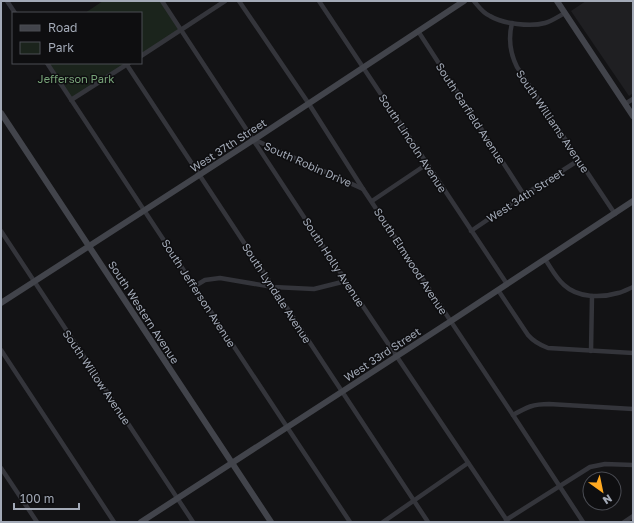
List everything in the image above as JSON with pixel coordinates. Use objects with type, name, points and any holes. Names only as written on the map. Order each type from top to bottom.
[{"type":"street","points":[[8,1],[14,12]]},
{"type":"street","name":"South Holly Avenue","points":[[162,1],[346,281],[507,521]]},
{"type":"street","points":[[142,55],[225,1]]},
{"type":"street","name":"South Elmwood Avenue","points":[[239,1],[309,104],[363,189],[583,522]]},
{"type":"street","name":"South Lincoln Avenue","points":[[319,1],[507,284]]},
{"type":"street","name":"West 37th Street","points":[[1,303],[254,140],[464,1]]},
{"type":"street","points":[[474,1],[479,8],[489,16],[501,21],[525,25],[547,22],[565,12]]},
{"type":"street","points":[[557,1],[629,107],[633,116]]},
{"type":"street","name":"South Williams Avenue","points":[[512,23],[510,30],[510,44],[517,67],[614,214]]},
{"type":"street","name":"South Garfield Avenue","points":[[418,31],[524,195]]},
{"type":"street","name":"South Jefferson Avenue","points":[[48,64],[350,522]]},
{"type":"street","points":[[71,100],[128,64]]},
{"type":"street","name":"South Lyndale Avenue","points":[[128,64],[341,392],[428,522]]},
{"type":"street","points":[[629,107],[633,99]]},
{"type":"street","name":"South Western Avenue","points":[[1,113],[271,522]]},
{"type":"street","name":"South Robin Drive","points":[[254,140],[363,189]]},
{"type":"street","name":"West 34th Street","points":[[471,230],[579,160]]},
{"type":"street","points":[[372,201],[427,164]]},
{"type":"street","name":"West 33rd Street","points":[[141,522],[633,201]]},
{"type":"street","name":"South Willow Avenue","points":[[1,231],[193,522]]},
{"type":"street","points":[[545,259],[558,279],[576,293],[592,296],[607,295],[619,293],[633,287]]},
{"type":"street","points":[[195,286],[205,280],[220,278],[273,287],[314,289],[346,281]]},
{"type":"street","points":[[498,290],[528,335],[533,340],[548,348],[633,353]]},
{"type":"street","points":[[591,351],[592,296]]},
{"type":"street","points":[[1,350],[114,522]]},
{"type":"street","points":[[513,415],[531,406],[539,404],[633,408]]},
{"type":"street","points":[[383,522],[468,463]]},
{"type":"street","points":[[507,521],[580,472],[590,467],[605,464],[633,465]]},
{"type":"street","points":[[1,468],[36,522]]},
{"type":"street","points":[[624,522],[633,516]]},
{"type":"shaded area","points":[[586,1],[633,1],[633,93],[629,96],[571,11]]},
{"type":"green space","name":"Jefferson Park","points":[[103,1],[162,1],[181,30],[142,55],[142,12],[86,12]]},
{"type":"green space","name":"Jefferson Park","points":[[48,64],[127,64],[71,100]]}]
